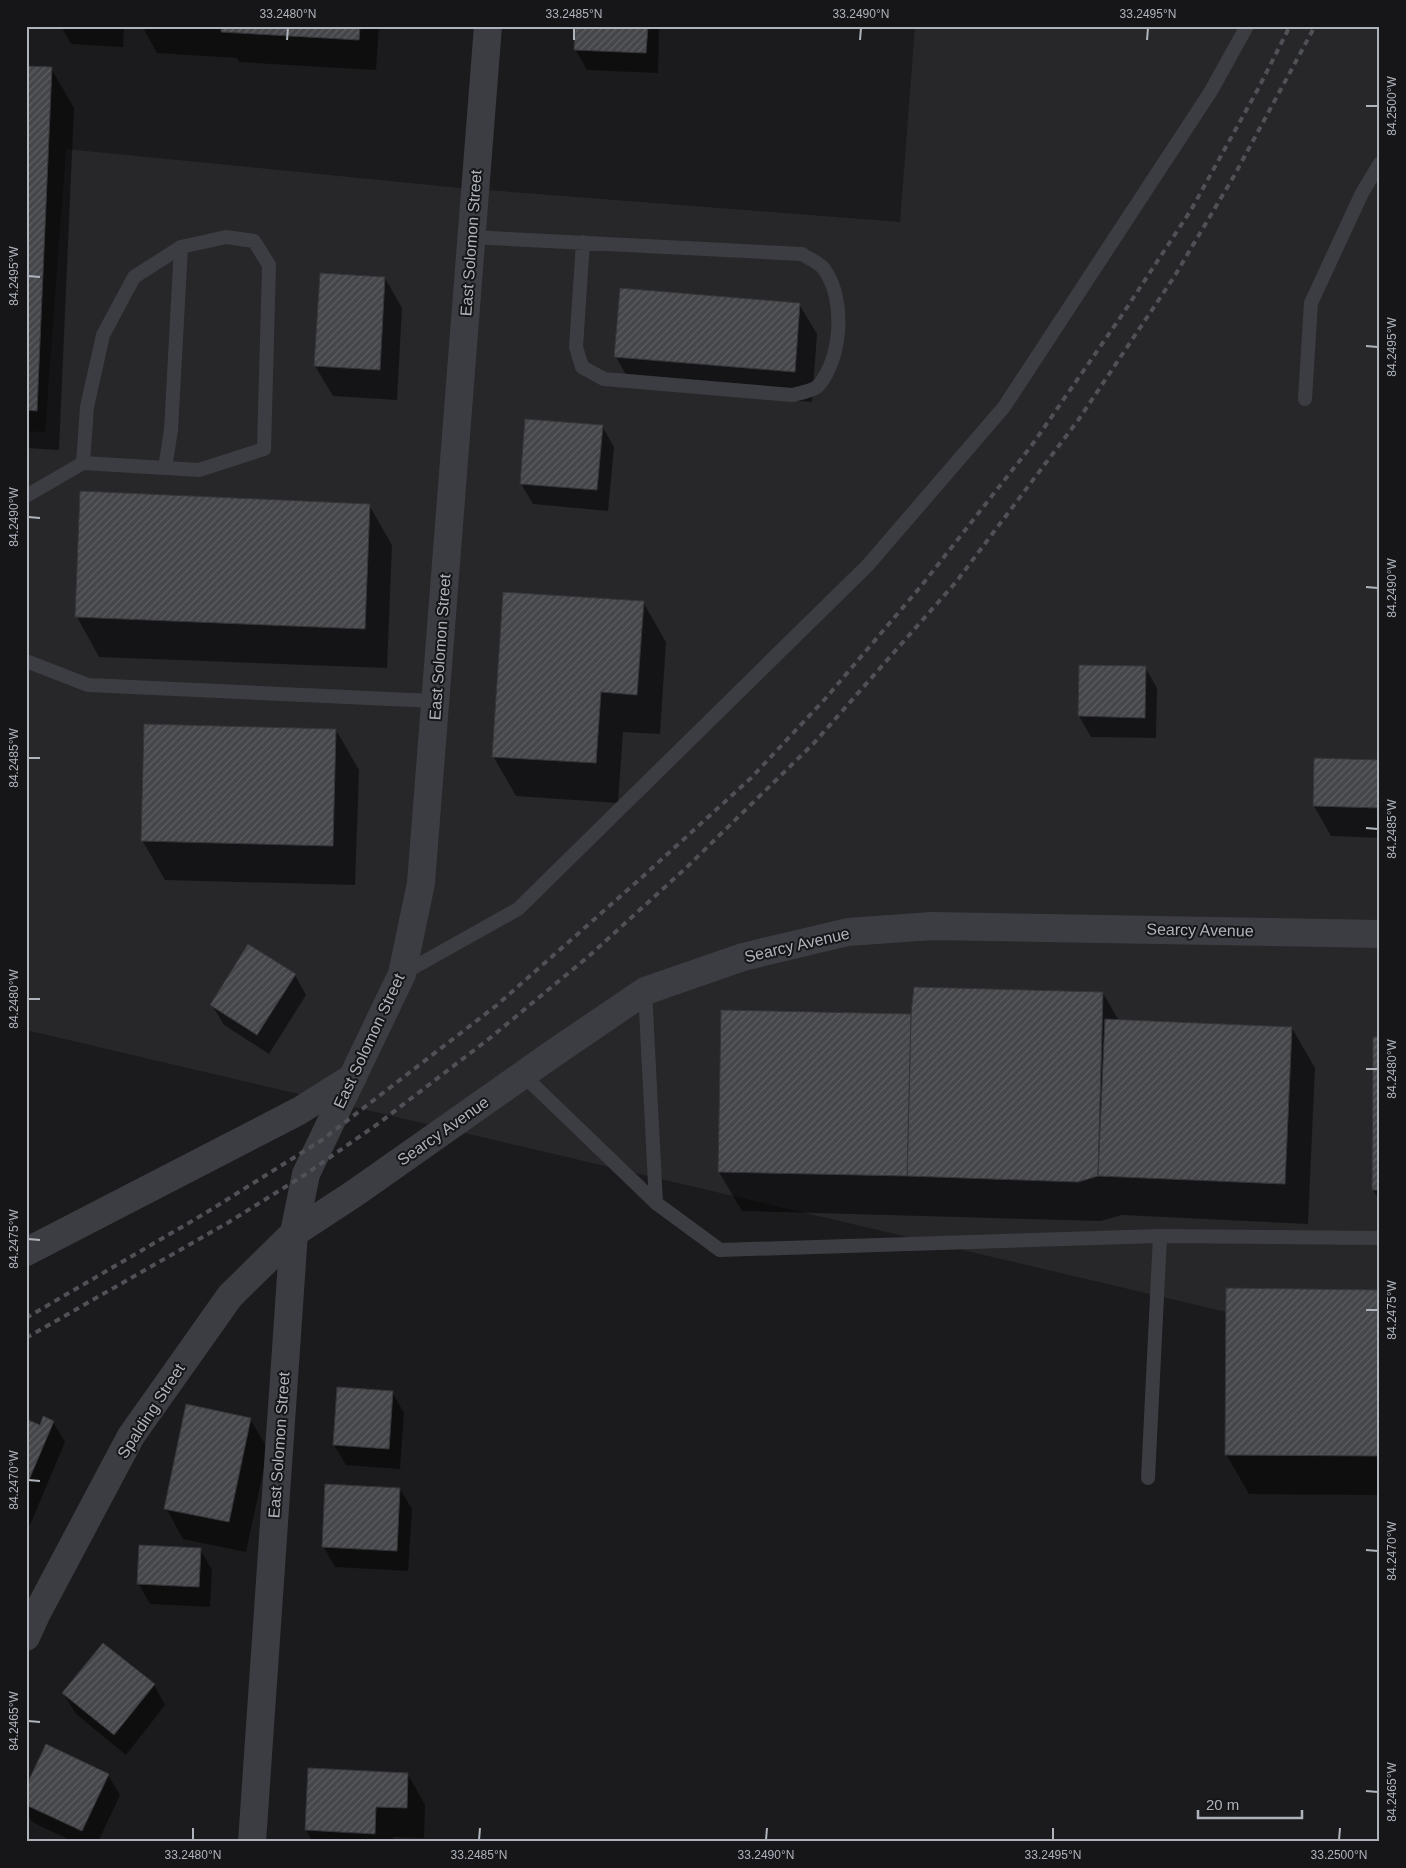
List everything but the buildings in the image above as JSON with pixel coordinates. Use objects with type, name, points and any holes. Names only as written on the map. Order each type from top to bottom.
[{"type":"street","name":"East Solomon Street","points":[[252,1842],[294,1233],[306,1174],[379,1026],[402,974],[421,883],[488,26]]},
{"type":"street","name":"Searcy Avenue","points":[[294,1233],[355,1193],[645,991],[743,957],[848,932],[932,926],[1380,934]]},
{"type":"street","points":[[26,1252],[299,1110],[353,1077]]},
{"type":"street","name":"Spalding Street","points":[[26,1637],[132,1436],[230,1296],[294,1233]]},
{"type":"lane","points":[[402,974],[518,909],[868,565],[1004,407],[1211,91],[1247,26]]},
{"type":"lane","points":[[1305,398],[1311,303],[1362,192],[1380,162]]},
{"type":"lane","points":[[26,496],[83,463],[199,470],[264,449],[269,265],[254,241],[226,236],[181,247],[134,277],[103,335],[87,407],[83,463]]},
{"type":"lane","points":[[471,237],[583,242],[802,254],[824,268],[837,296],[839,336],[831,367],[816,388],[792,395],[604,379],[582,367],[576,347],[583,242]]},
{"type":"lane","points":[[165,468],[171,430],[181,247]]},
{"type":"lane","points":[[26,661],[88,685],[435,701]]},
{"type":"lane","points":[[645,991],[656,1203]]},
{"type":"lane","points":[[523,1075],[656,1203],[720,1250],[1160,1236],[1380,1238]]},
{"type":"lane","points":[[1148,1478],[1160,1236]]},
{"type":"shaded area","points":[[915,26],[1380,26],[1380,1348],[26,1030],[26,431],[45,432],[66,149],[460,188],[900,222]]},
{"type":"railway","points":[[26,1318],[204,1214],[322,1140],[497,1005],[751,778],[825,699],[922,585],[1032,445],[1120,318],[1191,210],[1258,89],[1290,26]]},
{"type":"railway","points":[[26,1338],[229,1222],[306,1174],[379,1123],[490,1038],[589,956],[687,867],[814,743],[956,582],[1079,419],[1174,277],[1234,176],[1315,26]]}]
